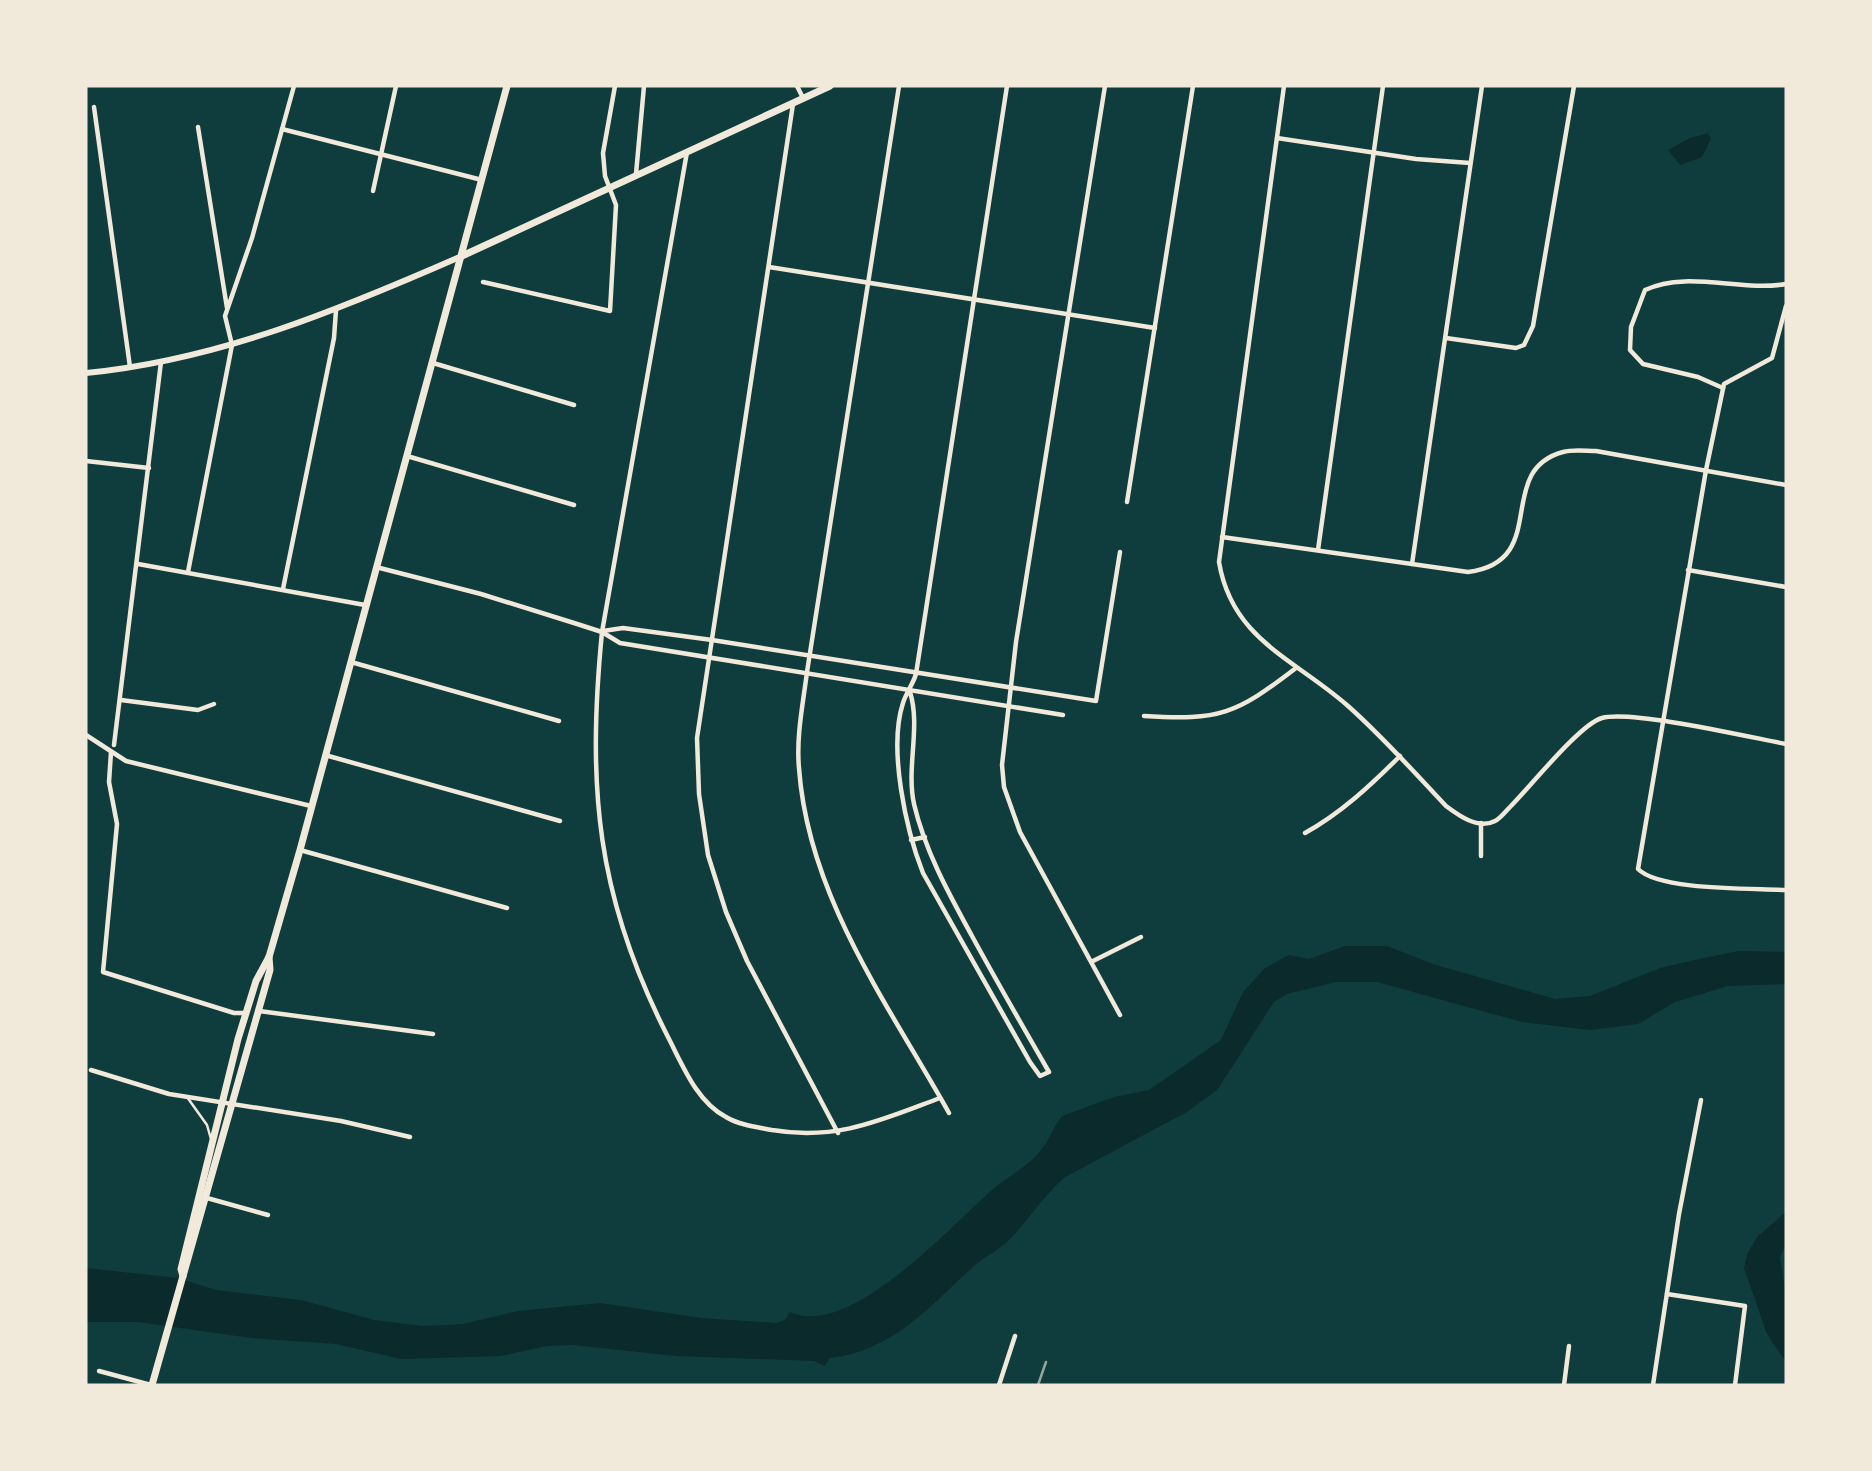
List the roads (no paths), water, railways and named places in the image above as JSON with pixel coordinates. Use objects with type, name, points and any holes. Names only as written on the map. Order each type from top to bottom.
[{"type":"main road","points":[[182,1277],[181,1269],[220,1102],[256,981],[269,957],[300,850],[507,86]]},
{"type":"main road","points":[[86,373],[161,362],[232,345],[336,310],[611,189],[830,86]]},
{"type":"main road","points":[[152,1385],[234,1103],[270,970],[269,957]]},
{"type":"street","points":[[188,572],[232,345],[225,316],[252,238],[294,86]]},
{"type":"street","points":[[373,191],[396,86]]},
{"type":"street","points":[[483,282],[610,311],[616,205],[606,176],[603,153],[615,86]]},
{"type":"street","points":[[636,175],[644,86]]},
{"type":"street","points":[[797,86],[803,98]]},
{"type":"street","points":[[899,86],[807,672],[798,765],[802,802],[825,886],[898,1026],[949,1113]]},
{"type":"street","points":[[910,692],[914,705],[910,767],[914,803],[925,837],[937,870],[966,925],[1049,1072],[1045,1075],[1040,1076],[1030,1062],[923,873],[912,840],[900,787],[899,737],[903,703],[916,674],[1007,86]]},
{"type":"street","points":[[1105,86],[1007,706],[1002,765],[1004,787],[1020,832],[1093,961],[1120,1015]]},
{"type":"street","points":[[1127,502],[1193,86]]},
{"type":"street","points":[[1284,86],[1219,562],[1224,591],[1231,604],[1256,636],[1346,704],[1400,756],[1446,806],[1458,815],[1480,823],[1494,822],[1540,778],[1581,731],[1598,719],[1612,716],[1786,744]]},
{"type":"street","points":[[1318,551],[1382,86]]},
{"type":"street","points":[[1412,564],[1482,86]]},
{"type":"street","points":[[1446,338],[1516,348],[1529,338],[1574,86]]},
{"type":"street","points":[[794,103],[698,738],[699,794],[708,855],[726,912],[747,961],[838,1133]]},
{"type":"street","points":[[94,107],[130,367]]},
{"type":"street","points":[[198,127],[228,309]]},
{"type":"street","points":[[282,129],[482,180]]},
{"type":"street","points":[[1277,138],[1372,153],[1471,163]]},
{"type":"street","points":[[687,152],[602,632],[595,702],[597,818],[609,883],[628,948],[652,1006],[685,1070],[709,1107],[729,1119],[756,1127],[815,1135],[838,1133],[940,1098]]},
{"type":"street","points":[[769,267],[869,285],[1070,313],[1155,328]]},
{"type":"street","points":[[1723,388],[1698,377],[1666,372],[1643,363],[1630,350],[1631,327],[1645,290],[1661,282],[1760,287],[1786,284]]},
{"type":"street","points":[[1786,306],[1772,358],[1724,384],[1688,570],[1638,869],[1661,881],[1695,886],[1786,890]]},
{"type":"street","points":[[283,589],[334,338],[336,310]]},
{"type":"street","points":[[114,745],[161,362]]},
{"type":"street","points":[[432,362],[574,405]]},
{"type":"street","points":[[1222,537],[1468,572],[1487,569],[1499,563],[1507,554],[1519,527],[1529,478],[1537,466],[1566,451],[1596,451],[1786,485]]},
{"type":"street","points":[[406,456],[574,505]]},
{"type":"street","points":[[86,461],[149,468]]},
{"type":"street","points":[[602,632],[623,628],[712,640],[1096,701],[1120,552]]},
{"type":"street","points":[[138,564],[365,605]]},
{"type":"street","points":[[375,567],[481,594],[602,632],[620,643],[1063,715]]},
{"type":"street","points":[[1688,570],[1786,587]]},
{"type":"street","points":[[350,662],[559,721]]},
{"type":"street","points":[[1144,716],[1201,719],[1220,716],[1260,695],[1296,668]]},
{"type":"street","points":[[121,700],[198,710],[214,704]]},
{"type":"street","points":[[86,735],[126,761],[311,806]]},
{"type":"street","points":[[111,752],[109,782],[117,824],[103,972],[234,1013],[247,1013]]},
{"type":"street","points":[[324,754],[561,821]]},
{"type":"street","points":[[1305,834],[1332,818],[1400,756]]},
{"type":"street","points":[[1480,823],[1481,856]]},
{"type":"street","points":[[912,840],[925,837]]},
{"type":"street","points":[[300,850],[507,908]]},
{"type":"street","points":[[955,930],[966,925]]},
{"type":"street","points":[[1093,961],[1141,937]]},
{"type":"street","points":[[259,1011],[433,1034]]},
{"type":"street","points":[[91,1070],[187,1097],[234,1103],[410,1137]]},
{"type":"street","points":[[1653,1385],[1700,1100]]},
{"type":"street","points":[[207,1198],[268,1215]]},
{"type":"street","points":[[1667,1293],[1745,1306],[1735,1385]]},
{"type":"street","points":[[999,1385],[1015,1336]]},
{"type":"street","points":[[1564,1385],[1569,1346]]},
{"type":"street","points":[[99,1371],[152,1385]]},
{"type":"lane","points":[[187,1097],[207,1125],[212,1142]]},
{"type":"water","points":[[1708,133],[1711,139],[1702,157],[1680,165],[1668,150],[1690,138]]},
{"type":"water","points":[[1345,946],[1387,946],[1433,964],[1555,999],[1590,996],[1660,968],[1739,951],[1786,952],[1786,984],[1728,986],[1675,1002],[1638,1024],[1590,1030],[1522,1022],[1377,982],[1336,982],[1287,994],[1274,1002],[1217,1090],[1187,1112],[1065,1177],[1008,1241],[978,1263],[909,1325],[872,1347],[829,1358],[825,1366],[814,1361],[676,1356],[573,1345],[547,1346],[501,1356],[401,1359],[336,1344],[251,1338],[138,1322],[86,1322],[86,1268],[178,1278],[216,1290],[301,1300],[374,1320],[423,1326],[463,1324],[518,1311],[600,1303],[701,1318],[776,1323],[785,1320],[790,1312],[814,1316],[841,1310],[869,1295],[898,1274],[993,1189],[1031,1161],[1044,1147],[1062,1116],[1114,1097],[1149,1090],[1221,1040],[1243,992],[1265,968],[1289,955],[1309,959]]},
{"type":"water","points":[[1786,1212],[1786,1243],[1780,1258],[1786,1295],[1786,1362],[1767,1334],[1744,1268],[1748,1252],[1758,1236]]},
{"type":"railway","points":[[1038,1385],[1046,1362]]}]
